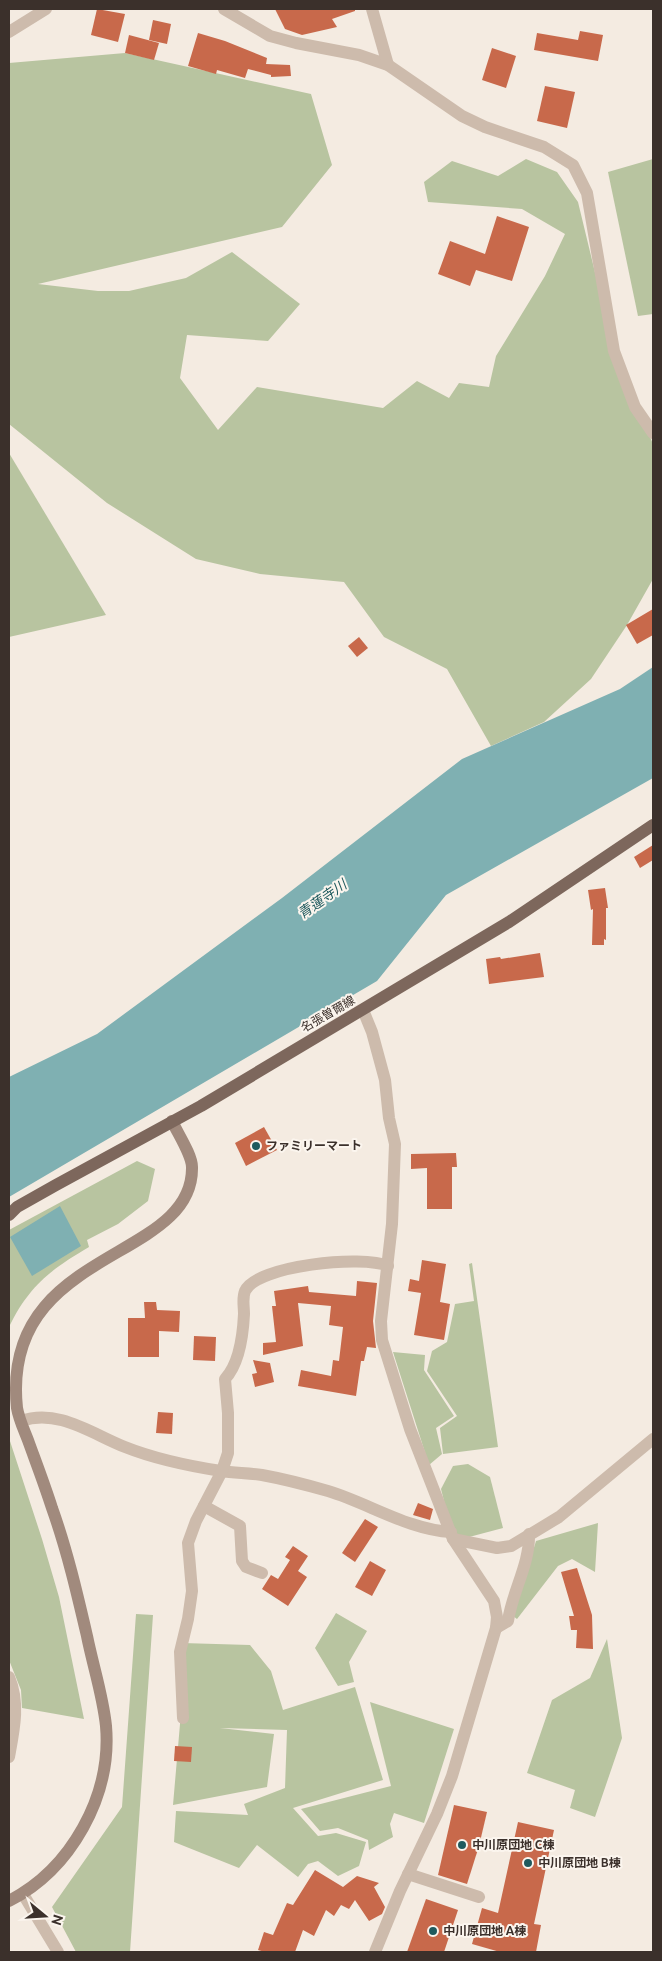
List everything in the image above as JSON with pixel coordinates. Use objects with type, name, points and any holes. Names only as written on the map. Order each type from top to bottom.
[{"type":"main road","name":"名張曽爾線","points":[[9,1214],[363,1010],[509,922],[653,826]]},
{"type":"street","points":[[9,32],[46,9]]},
{"type":"street","points":[[224,9],[270,36],[359,55],[388,65],[462,116],[485,128],[544,147],[573,165],[587,193],[614,351],[635,407],[653,433]]},
{"type":"street","points":[[372,9],[388,65]]},
{"type":"street","points":[[363,1010],[372,1032],[385,1080],[389,1118],[395,1144],[392,1224],[381,1321],[382,1340],[410,1429],[452,1535],[494,1601],[497,1617],[496,1628],[452,1776],[375,1952]]},
{"type":"street","points":[[9,1901],[23,1894],[56,1865],[69,1850],[86,1822],[102,1778],[106,1740],[103,1710],[66,1550],[16,1413],[15,1364],[27,1329],[43,1302],[78,1274],[130,1244],[164,1220],[176,1210],[186,1197],[191,1181],[192,1165],[188,1152],[172,1121]]},
{"type":"street","points":[[183,1718],[180,1652],[188,1620],[192,1591],[188,1542],[190,1534],[222,1471],[228,1452],[228,1413],[225,1379],[230,1374],[238,1358],[243,1322],[243,1297],[249,1284],[280,1272],[331,1262],[380,1263],[388,1266]]},
{"type":"street","points":[[16,1413],[33,1417],[58,1419],[80,1426],[126,1448],[186,1464],[222,1471],[262,1475],[327,1491],[431,1529],[497,1548],[511,1546],[559,1517],[653,1439]]},
{"type":"street","points":[[204,1506],[240,1526],[242,1561],[246,1567],[262,1573]]},
{"type":"street","points":[[496,1628],[508,1621],[511,1603],[530,1545],[529,1534]]},
{"type":"street","points":[[9,1677],[14,1694],[16,1715],[9,1757]]},
{"type":"street","points":[[408,1874],[479,1897]]},
{"type":"street","points":[[23,1894],[58,1952]]},
{"type":"green space","points":[[125,53],[311,94],[332,165],[282,227],[38,284],[98,291],[129,291],[186,278],[232,252],[300,304],[268,341],[187,335],[180,378],[218,430],[257,387],[383,408],[417,381],[449,398],[459,383],[489,387],[496,356],[545,276],[565,234],[522,209],[428,202],[424,182],[452,161],[498,176],[526,159],[557,172],[578,202],[614,351],[653,444],[653,579],[627,625],[591,679],[544,722],[491,746],[447,669],[384,637],[344,582],[260,574],[196,559],[107,503],[9,424],[9,63]]},
{"type":"green space","points":[[653,159],[653,314],[638,316],[608,172]]},
{"type":"green space","points":[[9,453],[106,615],[9,637]]},
{"type":"green space","points":[[137,1161],[155,1169],[148,1201],[118,1224],[87,1240],[89,1247],[63,1263],[42,1280],[24,1300],[9,1327],[9,1230]]},
{"type":"green space","points":[[472,1263],[498,1447],[443,1454],[440,1428],[457,1416],[427,1371],[432,1351],[447,1342],[455,1304],[474,1301],[469,1264]]},
{"type":"green space","points":[[393,1352],[425,1355],[424,1370],[454,1416],[436,1428],[442,1454],[429,1465]]},
{"type":"green space","points":[[9,1438],[59,1597],[84,1719],[22,1708],[21,1690],[9,1660]]},
{"type":"green space","points":[[468,1464],[490,1477],[503,1528],[454,1541],[441,1489],[453,1466]]},
{"type":"green space","points":[[598,1523],[595,1572],[572,1559],[558,1566],[517,1619],[513,1616],[536,1541]]},
{"type":"green space","points":[[336,1613],[367,1631],[349,1662],[354,1682],[338,1686],[315,1648]]},
{"type":"green space","points":[[136,1614],[153,1615],[130,1952],[76,1952],[52,1907],[122,1807]]},
{"type":"green space","points":[[607,1639],[622,1738],[595,1817],[570,1808],[575,1790],[527,1773],[552,1700],[590,1678]]},
{"type":"green space","points":[[182,1643],[250,1645],[271,1671],[283,1710],[355,1687],[383,1780],[293,1808],[318,1836],[336,1833],[366,1842],[359,1866],[338,1876],[318,1861],[308,1864],[298,1877],[257,1845],[239,1868],[174,1842],[176,1811],[248,1815],[244,1804],[285,1788],[287,1730],[220,1728],[274,1734],[267,1787],[173,1805],[180,1724]]},
{"type":"green space","points":[[370,1702],[454,1729],[424,1823],[394,1813],[390,1824],[393,1837],[369,1850],[368,1840],[338,1828],[320,1831],[301,1809],[391,1786]]},
{"type":"water","name":"青蓮寺川","points":[[653,667],[653,778],[446,895],[377,981],[9,1197],[9,1077],[97,1034],[282,898],[462,759],[620,689]]},
{"type":"water","points":[[60,1206],[81,1246],[32,1276],[10,1237]]},
{"type":"building","points":[[97,9],[125,14],[118,42],[91,35]]},
{"type":"building","points":[[275,9],[355,9],[355,11],[332,19],[337,27],[302,35],[285,29]]},
{"type":"building","points":[[153,20],[171,24],[167,44],[149,40]]},
{"type":"building","points":[[580,31],[603,35],[598,61],[534,50],[537,33],[578,40]]},
{"type":"building","points":[[198,33],[225,41],[267,58],[266,64],[290,65],[291,76],[271,77],[271,75],[248,69],[245,78],[217,70],[216,74],[188,66]]},
{"type":"building","points":[[129,35],[159,43],[154,60],[125,53]]},
{"type":"building","points":[[492,48],[516,56],[506,88],[482,80]]},
{"type":"building","points":[[545,86],[575,92],[567,128],[537,121]]},
{"type":"building","points":[[497,216],[529,227],[512,281],[476,270],[470,286],[438,274],[450,241],[485,254]]},
{"type":"building","points":[[653,609],[653,635],[637,644],[626,625]]},
{"type":"building","points":[[359,637],[368,648],[357,657],[348,646]]},
{"type":"building","points":[[653,845],[653,860],[640,868],[634,857]]},
{"type":"building","points":[[605,888],[608,908],[606,908],[606,940],[604,939],[604,945],[592,945],[593,909],[591,910],[588,890]]},
{"type":"building","points":[[540,953],[544,977],[489,984],[486,959],[500,957],[501,959]]},
{"type":"building","name":"ファミリーマート","points":[[264,1127],[277,1150],[246,1166],[235,1143]]},
{"type":"building","points":[[456,1153],[457,1167],[452,1167],[452,1209],[427,1209],[427,1168],[411,1169],[411,1154]]},
{"type":"building","points":[[422,1260],[446,1264],[440,1302],[450,1304],[444,1340],[414,1335],[421,1293],[408,1291],[410,1279],[419,1281]]},
{"type":"building","points":[[357,1281],[377,1283],[373,1321],[376,1348],[367,1347],[364,1361],[361,1361],[356,1396],[298,1386],[301,1370],[331,1376],[333,1360],[339,1361],[343,1327],[329,1325],[331,1306],[298,1303],[303,1346],[263,1355],[263,1343],[276,1342],[272,1306],[276,1306],[274,1291],[308,1286],[309,1292],[356,1296]]},
{"type":"building","points":[[144,1302],[156,1302],[157,1310],[180,1311],[179,1332],[159,1331],[159,1357],[128,1357],[128,1318],[145,1318]]},
{"type":"building","points":[[194,1336],[216,1337],[215,1361],[193,1360]]},
{"type":"building","points":[[253,1360],[270,1363],[274,1382],[255,1387],[252,1374],[257,1373]]},
{"type":"building","points":[[158,1412],[173,1413],[172,1434],[156,1433]]},
{"type":"building","points":[[418,1503],[433,1509],[430,1520],[413,1515]]},
{"type":"building","points":[[365,1519],[378,1527],[355,1562],[342,1553]]},
{"type":"building","points":[[293,1546],[308,1556],[298,1571],[307,1577],[288,1606],[262,1589],[271,1575],[278,1579],[290,1560],[285,1557]]},
{"type":"building","points":[[370,1561],[386,1570],[372,1596],[355,1587]]},
{"type":"building","points":[[577,1568],[592,1615],[593,1649],[576,1648],[577,1630],[571,1630],[569,1616],[574,1616],[561,1572]]},
{"type":"building","points":[[175,1746],[192,1747],[191,1762],[174,1761]]},
{"type":"building","name":"中川原団地 C棟","points":[[454,1805],[487,1812],[467,1884],[438,1875]]},
{"type":"building","points":[[518,1822],[554,1830],[534,1924],[541,1925],[536,1952],[500,1952],[472,1944],[482,1908],[498,1913]]},
{"type":"building","points":[[315,1870],[343,1887],[357,1876],[379,1883],[374,1887],[385,1907],[382,1914],[369,1921],[355,1900],[349,1909],[341,1905],[334,1916],[326,1910],[314,1936],[303,1930],[295,1952],[265,1952],[258,1950],[264,1932],[273,1935],[287,1903],[293,1905]]},
{"type":"building","name":"中川原団地 A棟","points":[[426,1899],[458,1910],[444,1952],[407,1952]]},
{"type":"place","name":"ファミリーマート","points":[[256,1146]]},
{"type":"place","name":"中川原団地 C棟","points":[[462,1845]]},
{"type":"place","name":"中川原団地 B棟","points":[[528,1863]]},
{"type":"place","name":"中川原団地 A棟","points":[[433,1931]]}]
